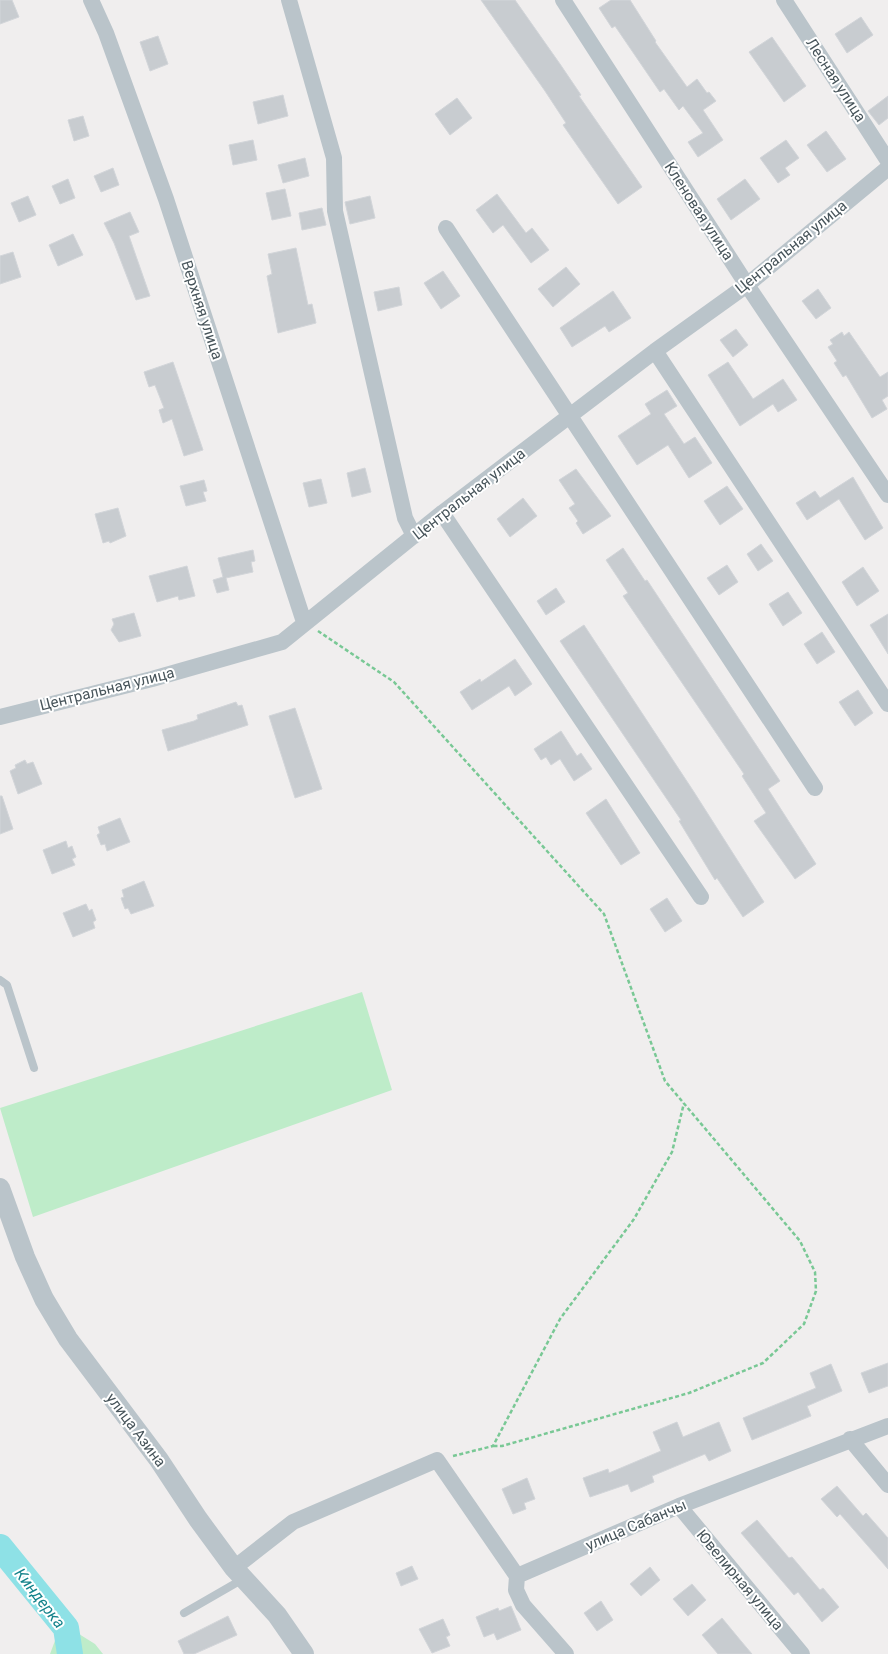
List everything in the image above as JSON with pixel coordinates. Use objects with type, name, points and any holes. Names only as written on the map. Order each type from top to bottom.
[{"type":"street","name":"Верхняя улица","points":[[91,0],[106,33],[166,199],[304,622]]},
{"type":"street","points":[[289,0],[334,158],[335,211],[405,518],[414,536]]},
{"type":"street","name":"Кленовая улица","points":[[563,0],[747,285],[888,496]]},
{"type":"street","name":"Лесная улица","points":[[784,0],[888,161]]},
{"type":"street","name":"Центральная улица","points":[[0,717],[152,679],[282,642],[304,622],[442,514],[655,351],[747,285],[888,168]]},
{"type":"street","points":[[446,228],[815,788]]},
{"type":"street","points":[[655,351],[888,704]]},
{"type":"street","points":[[442,514],[701,897]]},
{"type":"street","name":"улица Азина","points":[[0,1188],[24,1258],[44,1299],[68,1340],[159,1460],[198,1519],[240,1573],[277,1615],[304,1654]]},
{"type":"street","name":"улица Сабанчы","points":[[517,1576],[679,1506],[888,1426]]},
{"type":"street","points":[[850,1439],[888,1485]]},
{"type":"street","points":[[240,1573],[292,1522],[437,1460],[517,1576],[516,1590],[524,1605],[566,1654]]},
{"type":"street","name":"Ювелирная улица","points":[[679,1506],[802,1654]]},
{"type":"lane","points":[[0,980],[7,985],[34,1068]]},
{"type":"lane","points":[[184,1613],[240,1573]]},
{"type":"path","points":[[304,622],[394,682],[604,914],[665,1081],[800,1241],[814,1272],[816,1291],[804,1324],[763,1363],[689,1393],[502,1446],[494,1446],[437,1460]]},
{"type":"path","points":[[494,1446],[560,1319],[634,1219],[672,1152],[684,1103]]},
{"type":"green space","points":[[362,992],[392,1090],[33,1217],[0,1108]]},
{"type":"green space","points":[[71,1629],[95,1644],[103,1654],[50,1654],[56,1638]]},
{"type":"building","points":[[0,0],[12,0],[19,17],[0,24]]},
{"type":"building","points":[[481,0],[515,0],[642,187],[618,204],[563,125],[566,123],[545,91]]},
{"type":"building","points":[[611,0],[630,0],[655,42],[687,87],[697,79],[707,93],[709,92],[716,101],[703,110],[723,140],[698,157],[688,142],[703,133],[683,106],[679,110],[664,89],[660,92],[615,26],[612,28],[599,8]]},
{"type":"building","points":[[861,17],[873,35],[847,53],[835,34]]},
{"type":"building","points":[[158,36],[168,64],[150,71],[140,42]]},
{"type":"building","points":[[772,37],[806,86],[784,102],[749,52]]},
{"type":"building","points":[[283,95],[288,116],[258,124],[253,102]]},
{"type":"building","points":[[888,96],[888,118],[879,125],[868,111]]},
{"type":"building","points":[[457,98],[472,118],[450,135],[435,114]]},
{"type":"building","points":[[83,116],[89,136],[74,141],[68,120]]},
{"type":"building","points":[[826,131],[846,159],[827,172],[807,145]]},
{"type":"building","points":[[253,140],[257,160],[233,165],[229,145]]},
{"type":"building","points":[[786,140],[799,158],[785,168],[790,175],[778,183],[760,158]]},
{"type":"building","points":[[305,158],[309,176],[283,183],[278,165]]},
{"type":"building","points":[[113,168],[119,185],[101,192],[94,176]]},
{"type":"building","points":[[68,179],[75,198],[60,204],[52,186]]},
{"type":"building","points":[[745,179],[760,199],[731,220],[717,199]]},
{"type":"building","points":[[285,189],[291,216],[272,220],[266,193]]},
{"type":"building","points":[[497,194],[526,233],[532,228],[549,250],[531,263],[503,225],[493,233],[476,210]]},
{"type":"building","points":[[28,196],[36,215],[19,222],[11,203]]},
{"type":"building","points":[[370,196],[375,218],[350,224],[345,202]]},
{"type":"building","points":[[322,208],[326,225],[302,230],[299,213]]},
{"type":"building","points":[[130,212],[139,232],[129,236],[150,296],[136,300],[114,243],[104,223]]},
{"type":"building","points":[[73,234],[83,255],[58,266],[49,245]]},
{"type":"building","points":[[296,248],[308,305],[312,304],[316,323],[278,333],[267,276],[272,274],[268,254]]},
{"type":"building","points":[[13,252],[21,277],[0,284],[0,256]]},
{"type":"building","points":[[566,267],[580,284],[553,307],[538,289]]},
{"type":"building","points":[[443,271],[460,296],[441,309],[424,283]]},
{"type":"building","points":[[399,287],[402,305],[378,311],[374,292]]},
{"type":"building","points":[[818,289],[831,308],[816,319],[802,301]]},
{"type":"building","points":[[613,291],[631,318],[609,332],[605,326],[572,347],[560,328]]},
{"type":"building","points":[[736,329],[748,345],[733,357],[720,340]]},
{"type":"building","points":[[842,332],[844,336],[849,332],[880,377],[888,372],[888,396],[882,400],[887,409],[872,418],[846,375],[843,377],[834,363],[837,361],[828,347],[833,344],[830,340]]},
{"type":"building","points":[[173,362],[203,450],[184,456],[172,419],[163,423],[159,410],[164,408],[155,385],[149,387],[144,372]]},
{"type":"building","points":[[728,362],[753,399],[783,379],[797,400],[778,412],[773,404],[740,426],[708,375]]},
{"type":"building","points":[[667,390],[677,406],[664,414],[684,444],[695,437],[712,463],[689,478],[668,445],[637,465],[618,436],[651,414],[645,404]]},
{"type":"building","points":[[365,468],[371,492],[352,497],[347,473]]},
{"type":"building","points":[[576,469],[611,516],[583,534],[576,523],[578,521],[569,508],[575,504],[559,480]]},
{"type":"building","points":[[853,477],[883,528],[865,540],[839,499],[807,520],[796,503],[815,491],[820,498]]},
{"type":"building","points":[[321,479],[327,503],[309,507],[303,483]]},
{"type":"building","points":[[204,480],[207,491],[203,492],[206,501],[186,506],[180,486]]},
{"type":"building","points":[[727,486],[743,509],[720,525],[704,501]]},
{"type":"building","points":[[523,498],[537,516],[510,537],[497,519]]},
{"type":"building","points":[[118,508],[126,536],[110,543],[109,541],[103,543],[95,514]]},
{"type":"building","points":[[761,544],[773,561],[758,571],[747,554]]},
{"type":"building","points":[[623,548],[645,581],[647,580],[780,781],[768,789],[816,864],[795,879],[754,821],[766,813],[742,776],[744,774],[623,596],[628,593],[606,560]]},
{"type":"building","points":[[253,550],[255,561],[251,562],[253,572],[226,578],[229,590],[217,593],[213,580],[223,577],[218,558]]},
{"type":"building","points":[[727,565],[738,582],[719,595],[707,578]]},
{"type":"building","points":[[187,566],[195,596],[179,600],[178,596],[157,602],[149,576]]},
{"type":"building","points":[[863,567],[879,591],[857,606],[842,582]]},
{"type":"building","points":[[556,588],[565,602],[546,615],[537,601]]},
{"type":"building","points":[[788,592],[802,613],[783,626],[769,604]]},
{"type":"building","points":[[134,613],[141,636],[119,642],[111,630],[114,624],[112,619]]},
{"type":"building","points":[[888,614],[888,654],[870,625]]},
{"type":"building","points":[[584,625],[764,902],[743,917],[717,878],[715,880],[679,821],[681,820],[560,641]]},
{"type":"building","points":[[822,632],[835,652],[817,664],[804,644]]},
{"type":"building","points":[[515,659],[532,684],[515,696],[509,686],[472,710],[460,692],[480,679],[481,682]]},
{"type":"building","points":[[858,690],[873,713],[855,726],[839,702]]},
{"type":"building","points":[[236,702],[238,706],[242,705],[248,725],[168,751],[162,730],[194,721],[198,719],[197,715]]},
{"type":"building","points":[[295,708],[322,789],[295,798],[269,716]]},
{"type":"building","points":[[561,731],[577,756],[581,753],[592,769],[574,781],[560,759],[551,765],[546,757],[541,760],[534,749]]},
{"type":"building","points":[[25,760],[27,764],[33,762],[42,784],[18,794],[10,771],[16,768],[15,765]]},
{"type":"building","points":[[0,796],[2,796],[13,829],[0,834]]},
{"type":"building","points":[[606,799],[640,853],[621,865],[586,813]]},
{"type":"building","points":[[120,818],[130,842],[107,851],[105,844],[101,845],[97,835],[100,833],[98,827]]},
{"type":"building","points":[[66,841],[68,848],[72,846],[76,857],[72,859],[75,865],[52,874],[43,850]]},
{"type":"building","points":[[144,881],[154,906],[131,914],[128,908],[125,909],[121,898],[124,897],[122,890]]},
{"type":"building","points":[[667,898],[682,921],[665,932],[650,909]]},
{"type":"building","points":[[86,904],[89,911],[92,909],[96,920],[93,922],[95,928],[73,937],[63,913]]},
{"type":"building","points":[[888,1363],[888,1386],[869,1393],[861,1373]]},
{"type":"building","points":[[831,1364],[842,1391],[807,1406],[811,1416],[752,1440],[743,1418],[816,1388],[810,1373]]},
{"type":"building","points":[[677,1422],[683,1437],[719,1422],[731,1451],[709,1461],[705,1454],[652,1476],[654,1482],[631,1492],[628,1484],[590,1497],[583,1478],[608,1469],[609,1473],[661,1451],[653,1432]]},
{"type":"building","points":[[527,1478],[535,1499],[524,1503],[526,1509],[513,1514],[502,1489]]},
{"type":"building","points":[[837,1486],[863,1516],[866,1513],[888,1538],[888,1569],[840,1514],[837,1517],[821,1499]]},
{"type":"building","points":[[757,1520],[789,1558],[792,1557],[820,1590],[823,1588],[839,1607],[822,1622],[798,1592],[794,1595],[741,1533]]},
{"type":"building","points":[[412,1566],[418,1579],[401,1586],[396,1573]]},
{"type":"building","points":[[650,1567],[660,1580],[641,1596],[630,1584]]},
{"type":"building","points":[[692,1584],[706,1600],[688,1616],[673,1599]]},
{"type":"building","points":[[601,1601],[613,1620],[597,1631],[584,1613]]},
{"type":"building","points":[[511,1606],[521,1630],[497,1640],[494,1633],[484,1637],[476,1617],[498,1608],[499,1611]]},
{"type":"building","points":[[228,1616],[237,1635],[194,1654],[184,1654],[178,1641]]},
{"type":"building","points":[[722,1618],[752,1654],[718,1654],[702,1635]]},
{"type":"building","points":[[443,1619],[450,1635],[446,1637],[450,1646],[432,1653],[419,1629]]},
{"type":"waterway","name":"Киндерка","points":[[0,1547],[66,1628],[70,1654]]}]
